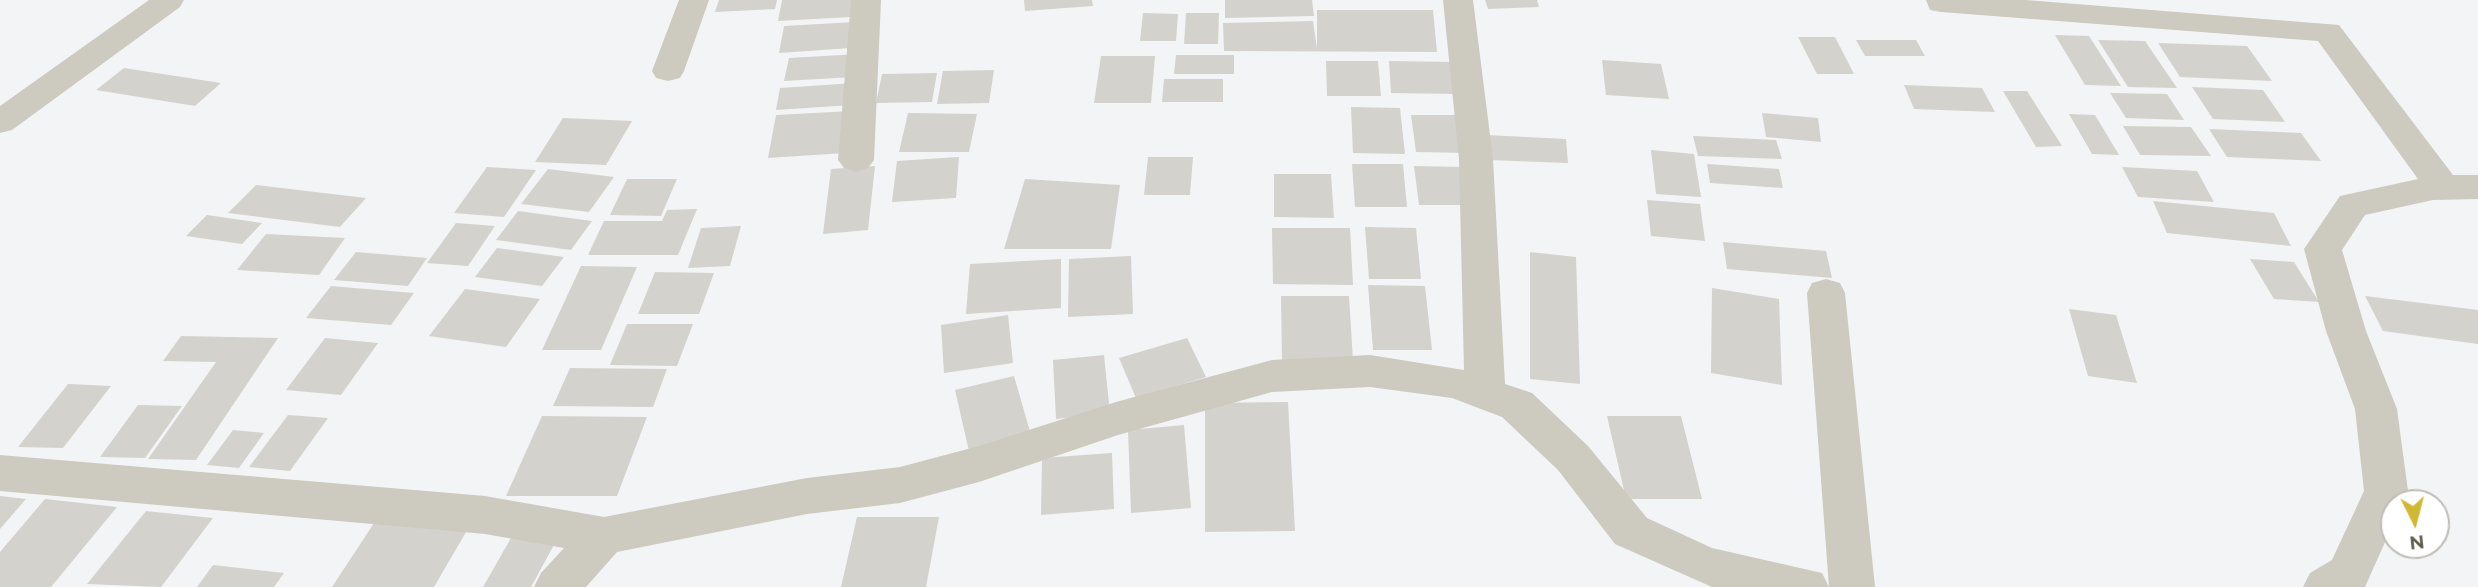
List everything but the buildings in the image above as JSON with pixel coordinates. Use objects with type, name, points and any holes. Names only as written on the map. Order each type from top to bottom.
[{"type":"street","points":[[0,122],[169,0]]},
{"type":"street","points":[[668,71],[694,0]]},
{"type":"street","points":[[856,160],[866,0]]},
{"type":"street","points":[[1458,0],[1476,159],[1485,394]]},
{"type":"street","points":[[1941,0],[1941,3],[2328,32],[2461,188]]},
{"type":"street","points":[[2326,587],[2348,575],[2386,491],[2376,409],[2346,331],[2323,250],[2353,205],[2461,188]]},
{"type":"street","points":[[1826,293],[1853,587]]},
{"type":"street","points":[[0,473],[485,515],[604,537],[807,496],[900,485],[979,464],[1116,419],[1272,376],[1370,371],[1454,383],[1517,405],[1573,458],[1631,531],[1706,566],[1806,587]]},
{"type":"street","points":[[557,587],[604,537]]}]
